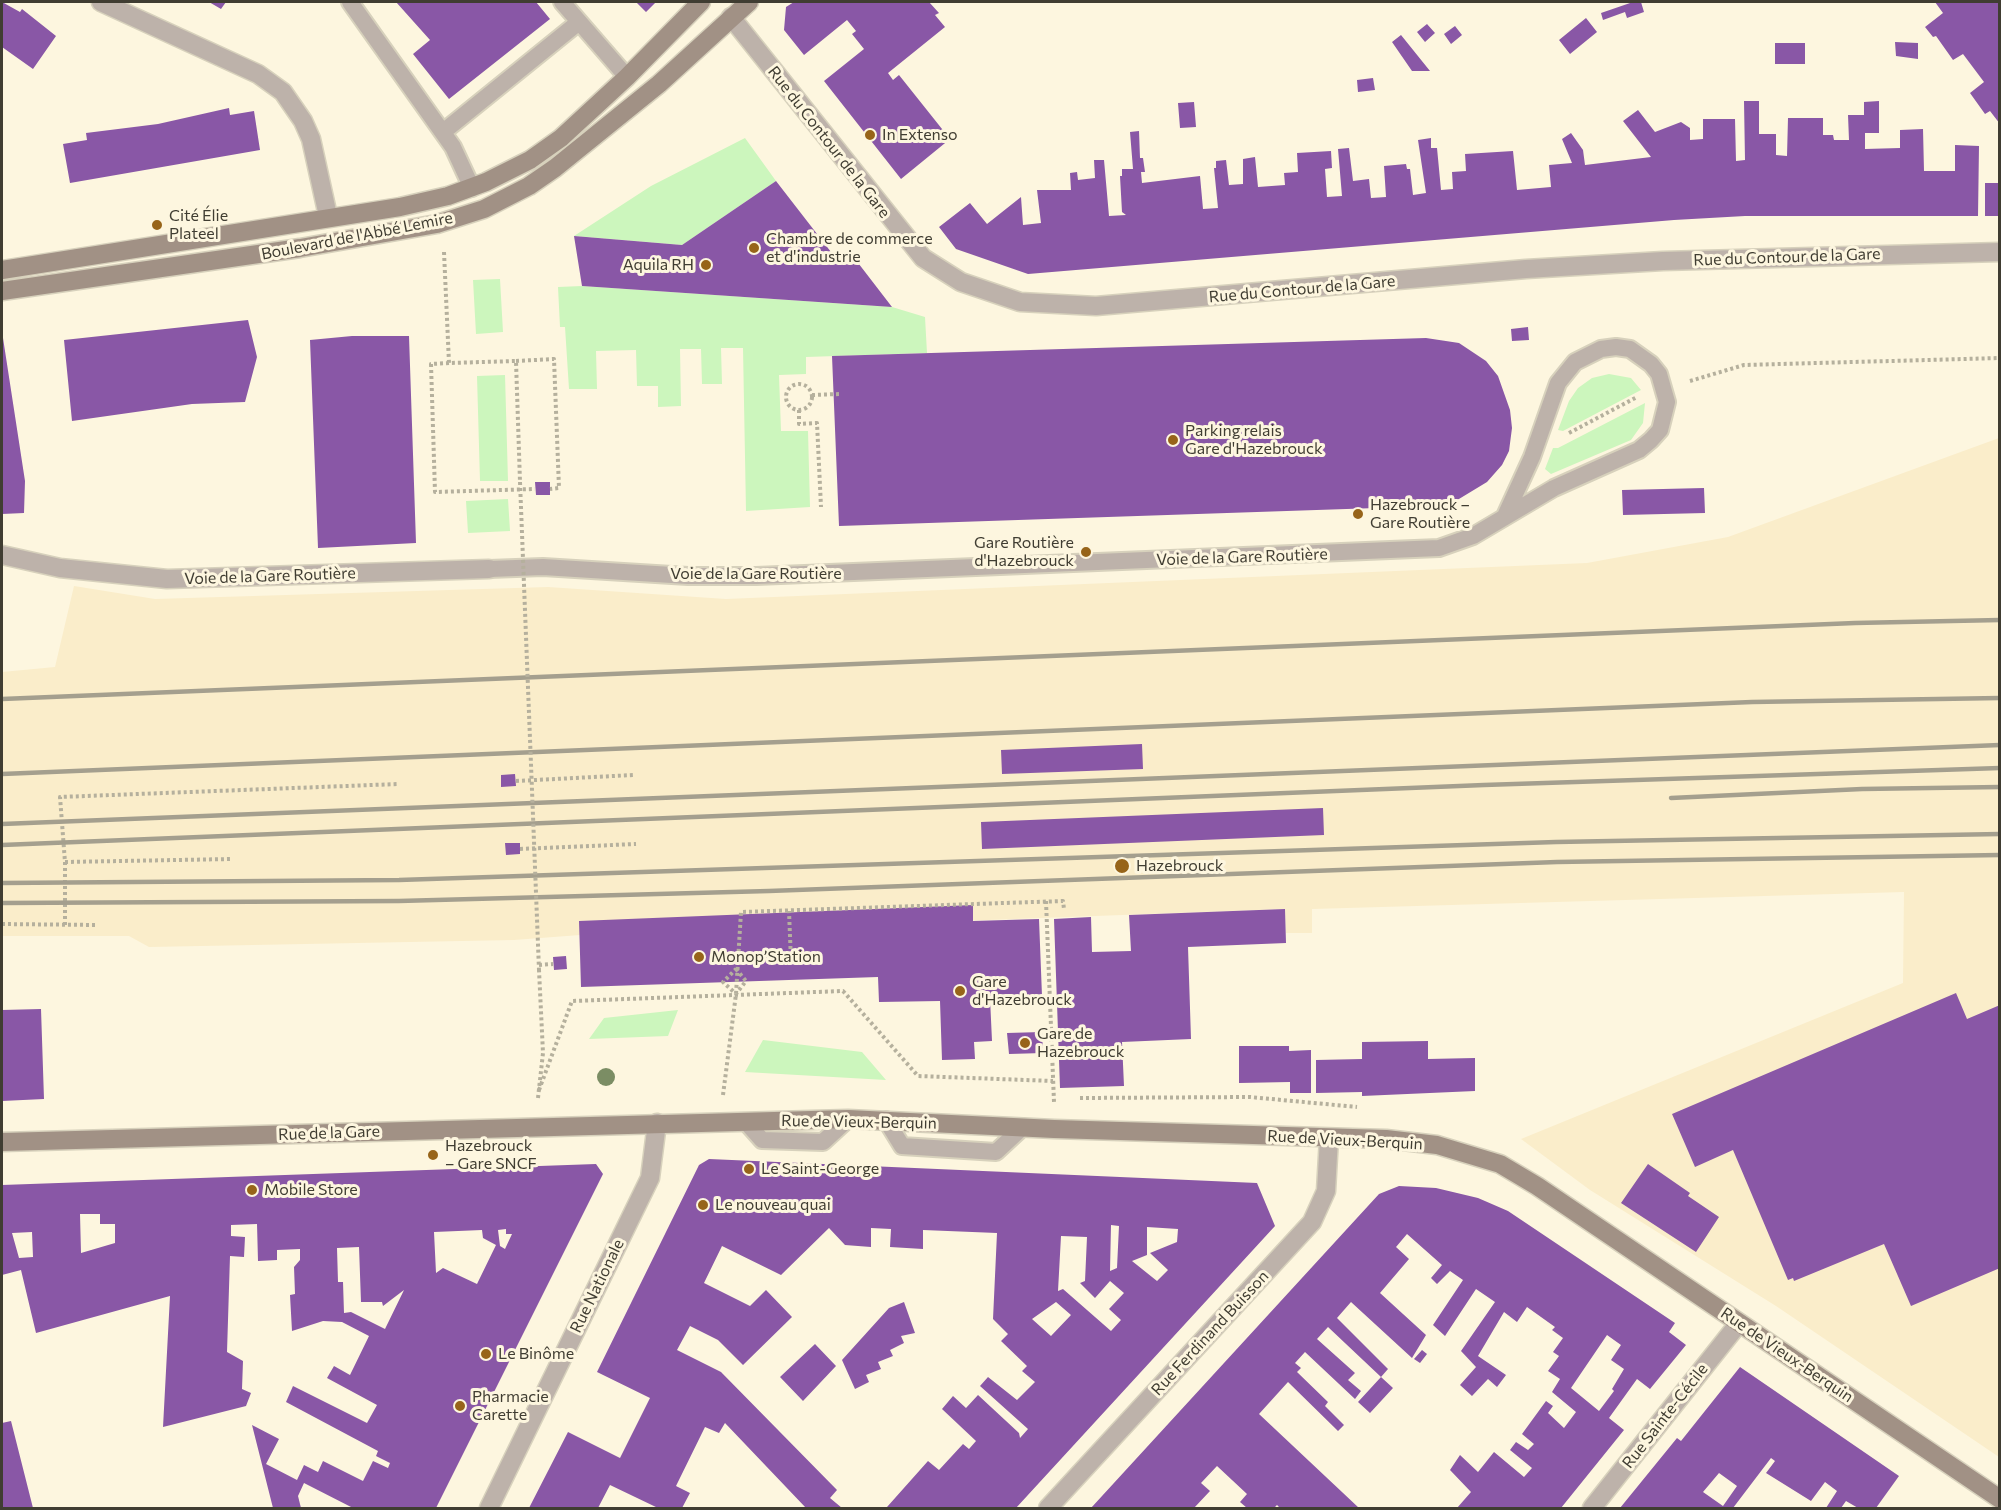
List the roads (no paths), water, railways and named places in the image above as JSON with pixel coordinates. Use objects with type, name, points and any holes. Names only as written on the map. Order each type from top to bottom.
[{"type":"street","points":[[101,2],[258,74],[284,92],[303,121],[311,140],[328,216]]},
{"type":"street","name":"Boulevard de l'Abbé Lemire","points":[[2,270],[328,216],[400,207],[472,188],[514,169],[545,151],[576,126],[701,2]]},
{"type":"street","name":"Boulevard de l'Abbé Lemire","points":[[2,291],[201,264],[437,224],[484,209],[542,177],[637,103],[749,2]]},
{"type":"street","name":"Rue du Contour de la Gare","points":[[731,17],[923,258],[961,282],[984,292],[1020,302],[1044,306],[1096,306],[1526,269],[1674,260],[2000,252]]},
{"type":"street","name":"Voie de la Gare Routière","points":[[2,555],[60,568],[167,579],[489,569]]},
{"type":"street","name":"Rue de Vieux-Berquin","points":[[657,1123],[886,1120],[1054,1130],[1414,1141],[1460,1150],[1500,1164],[1547,1192],[1996,1502]]},
{"type":"street","name":"Rue de la Gare","points":[[2,1142],[657,1123]]},
{"type":"street","name":"Rue Nationale","points":[[489,1509],[650,1178],[657,1123]]},
{"type":"street","name":"Rue Ferdinand Buisson","points":[[1048,1509],[1312,1222],[1326,1191],[1329,1138]]},
{"type":"street","name":"Rue Sainte-Cécile","points":[[1592,1509],[1739,1323]]},
{"type":"lane","points":[[350,2],[443,132],[460,159],[472,188]]},
{"type":"lane","points":[[562,2],[627,77]]},
{"type":"lane","points":[[443,132],[579,22]]},
{"type":"lane","name":"Voie de la Gare Routière","points":[[489,569],[543,567],[688,576],[756,576],[1362,553],[1451,545],[1473,536],[1563,484],[1639,450],[1651,440],[1660,430],[1666,416],[1664,389],[1659,374],[1642,355],[1630,349],[1616,347],[1594,352],[1575,362],[1558,383],[1540,437],[1505,516]]},
{"type":"lane","points":[[886,1120],[902,1146],[996,1152],[1023,1127]]},
{"type":"railway","points":[[2,699],[1855,623],[2000,620]]},
{"type":"railway","points":[[2,774],[1752,702],[2000,698]]},
{"type":"railway","points":[[2,824],[2000,745]]},
{"type":"railway","points":[[2,845],[1484,785],[2000,768]]},
{"type":"railway","points":[[1671,798],[1862,789],[2000,787]]},
{"type":"railway","points":[[2,883],[399,880],[1556,842],[2000,834]]},
{"type":"railway","points":[[2,903],[399,901],[769,891],[1557,862],[2000,855]]},
{"type":"place","name":"In Extenso","points":[[870,135]]},
{"type":"place","name":"Cité Élie Plateel","points":[[157,225]]},
{"type":"place","name":"Chambre de commerce et d'industrie","points":[[754,248]]},
{"type":"place","name":"Aquila RH","points":[[706,265]]},
{"type":"place","name":"Parking relais Gare d'Hazebrouck","points":[[1173,440]]},
{"type":"place","name":"Hazebrouck – Gare Routière","points":[[1358,514]]},
{"type":"place","name":"Gare Routière d'Hazebrouck","points":[[1086,552]]},
{"type":"place","name":"Hazebrouck","points":[[1122,866]]},
{"type":"place","name":"Monop’Station","points":[[699,957]]},
{"type":"place","name":"Gare d'Hazebrouck","points":[[960,991]]},
{"type":"place","name":"Gare de Hazebrouck","points":[[1025,1043]]},
{"type":"place","name":"Hazebrouck – Gare SNCF","points":[[433,1155]]},
{"type":"place","name":"Le Saint-George","points":[[749,1169]]},
{"type":"place","name":"Mobile Store","points":[[252,1190]]},
{"type":"place","name":"Le nouveau quai","points":[[703,1205]]},
{"type":"place","name":"Le Binôme","points":[[486,1354]]},
{"type":"place","name":"Pharmacie Carette","points":[[460,1406]]}]
